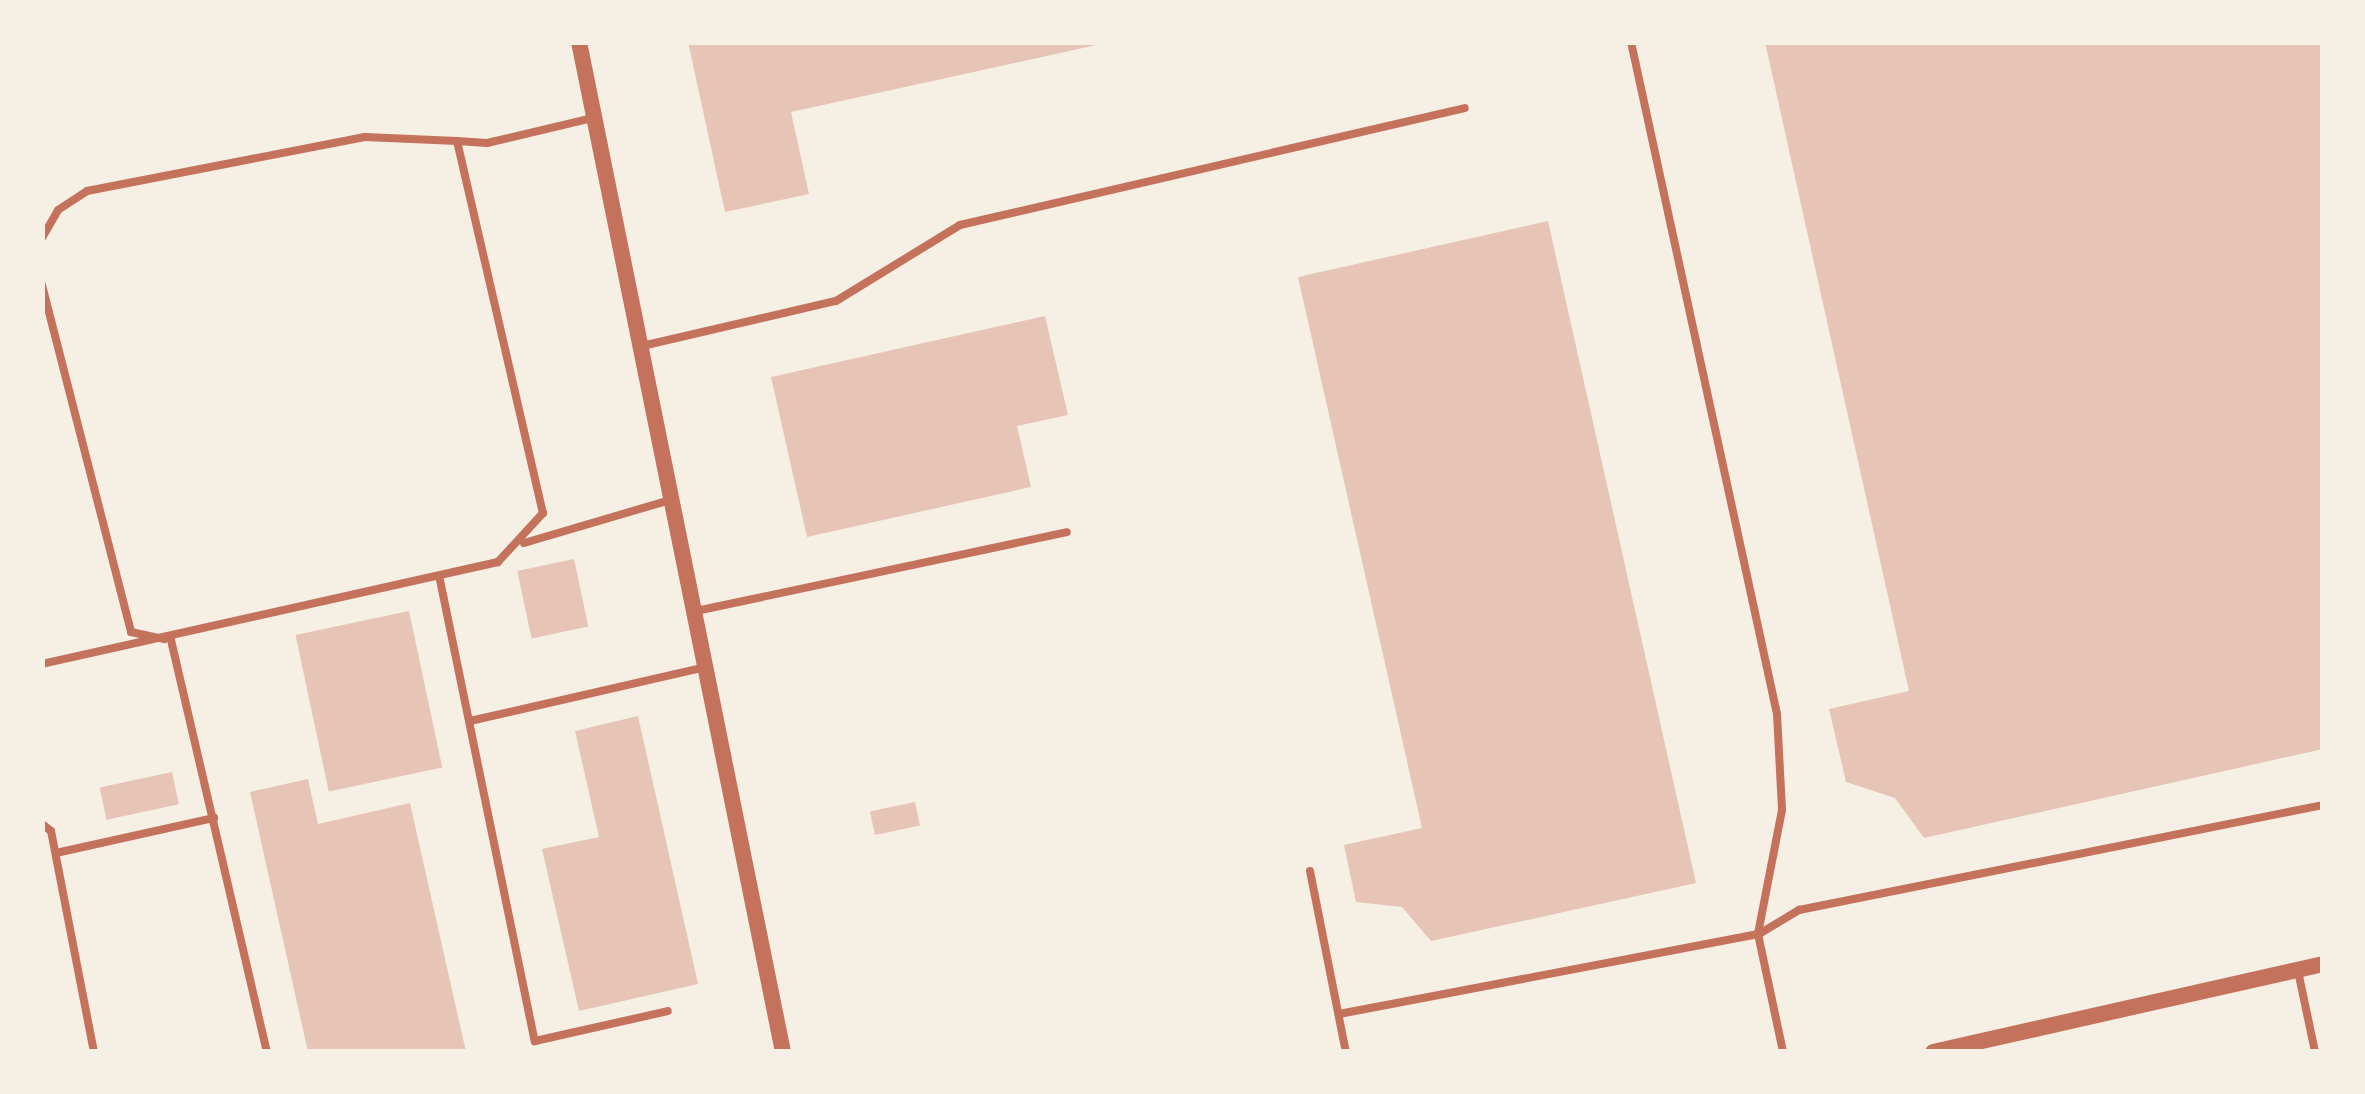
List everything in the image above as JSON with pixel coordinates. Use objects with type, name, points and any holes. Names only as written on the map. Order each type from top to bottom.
[{"type":"street","points":[[579,42],[784,1052]]},
{"type":"street","points":[[1933,1052],[2323,964]]},
{"type":"lane","points":[[1631,42],[1777,714],[1782,810],[1758,934],[1783,1052]]},
{"type":"lane","points":[[640,346],[836,301],[960,225],[1465,108]]},
{"type":"lane","points":[[42,238],[58,210],[87,191],[365,137],[487,142],[594,118]]},
{"type":"lane","points":[[457,141],[543,513],[524,543]]},
{"type":"lane","points":[[42,285],[131,632],[171,640]]},
{"type":"lane","points":[[42,664],[440,580],[498,562],[524,543],[671,500]]},
{"type":"lane","points":[[694,611],[1067,532]]},
{"type":"lane","points":[[440,580],[541,1052]]},
{"type":"lane","points":[[171,640],[267,1052]]},
{"type":"lane","points":[[470,722],[705,667]]},
{"type":"lane","points":[[1339,1014],[1758,934],[1799,910],[2323,805]]},
{"type":"lane","points":[[56,853],[214,818]]},
{"type":"lane","points":[[42,824],[56,853],[94,1052]]},
{"type":"lane","points":[[1310,871],[1346,1052]]},
{"type":"lane","points":[[2297,970],[2315,1052]]},
{"type":"lane","points":[[535,1041],[668,1011]]},
{"type":"building","points":[[688,42],[1101,44],[791,112],[809,194],[725,212]]},
{"type":"building","points":[[1765,42],[2323,42],[2323,749],[1924,838],[1895,798],[1846,782],[1829,709],[1909,691]]},
{"type":"building","points":[[1548,221],[1696,883],[1431,941],[1402,907],[1356,902],[1344,845],[1422,828],[1298,277]]},
{"type":"building","points":[[1045,316],[1068,415],[1017,426],[1031,487],[807,537],[771,377]]},
{"type":"building","points":[[574,559],[588,626],[532,639],[517,571]]},
{"type":"building","points":[[409,611],[442,768],[329,792],[296,635]]},
{"type":"building","points":[[638,716],[698,984],[579,1011],[542,849],[599,837],[575,731]]},
{"type":"building","points":[[172,772],[179,804],[106,820],[100,787]]},
{"type":"building","points":[[308,779],[318,824],[410,803],[466,1052],[308,1052],[250,792]]},
{"type":"building","points":[[915,802],[920,825],[875,835],[870,812]]}]
